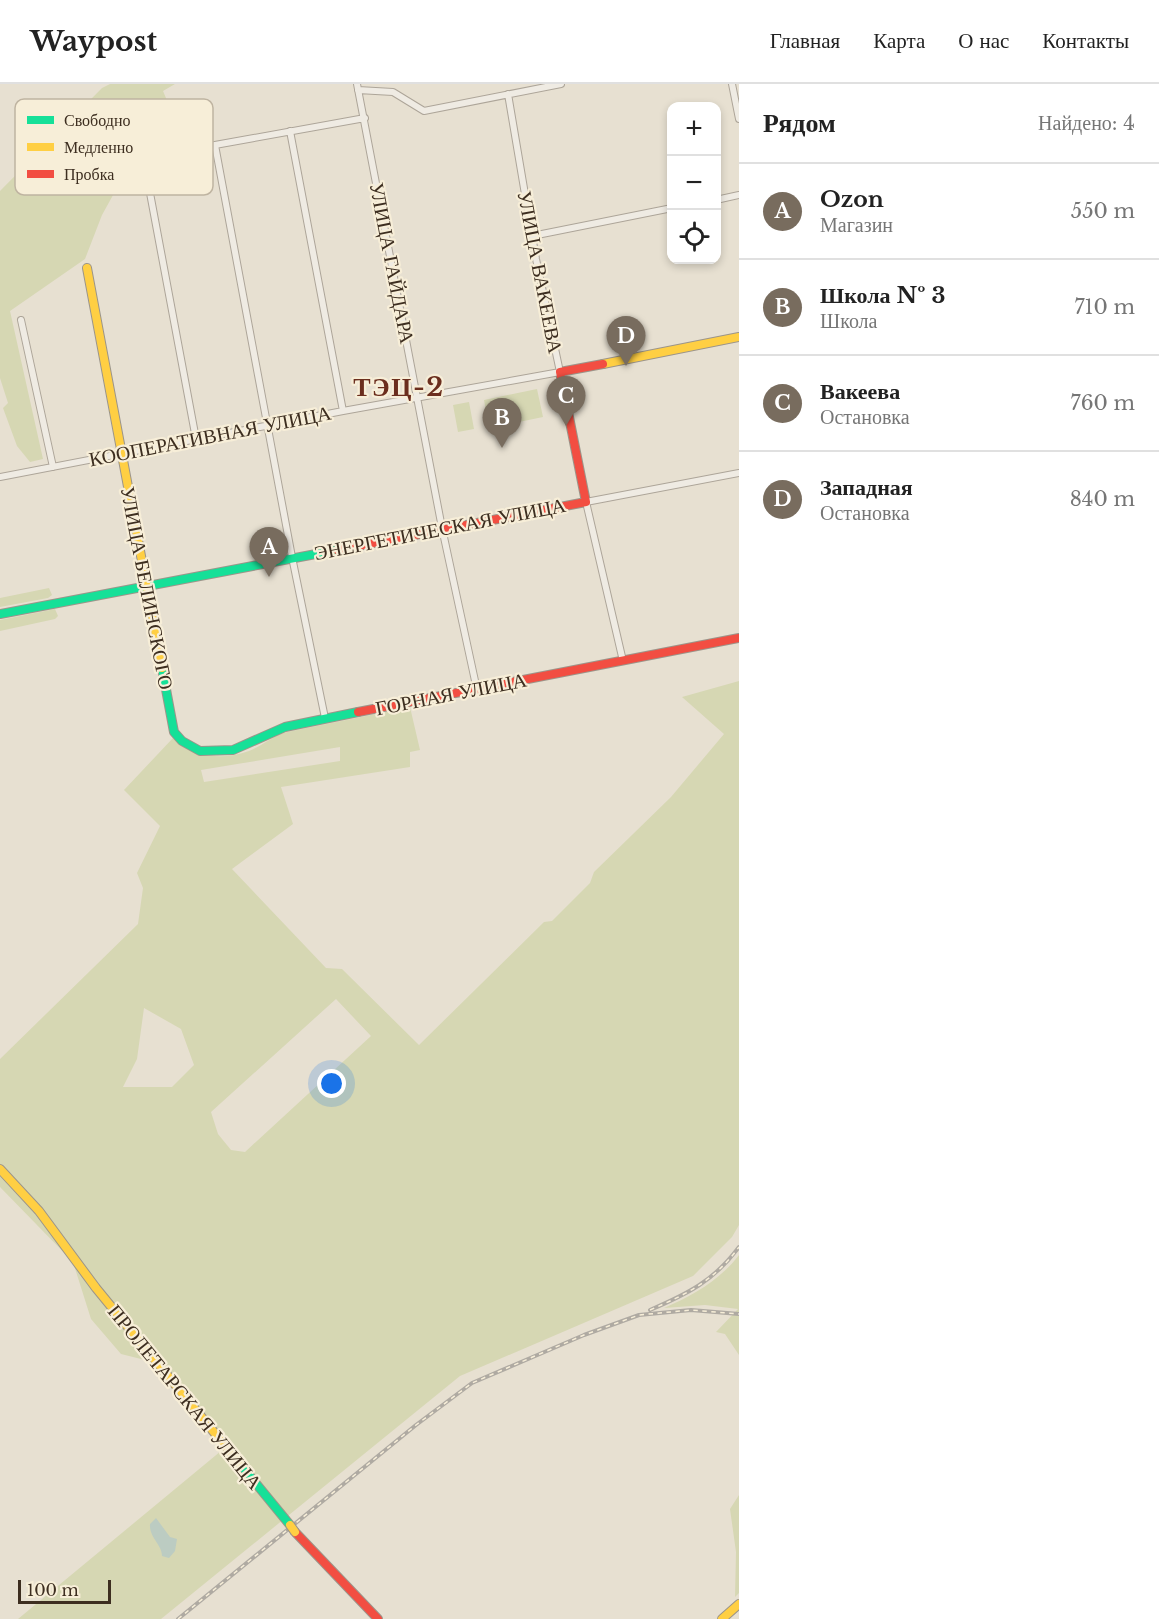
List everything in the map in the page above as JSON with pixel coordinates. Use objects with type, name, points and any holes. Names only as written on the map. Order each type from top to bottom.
[{"type":"street","points":[[358,87],[393,92],[424,111],[561,84]]},
{"type":"street","points":[[732,84],[739,119]]},
{"type":"street","name":"УЛИЦА ГАЙДАРА","points":[[358,87],[442,528],[477,690]]},
{"type":"street","name":"УЛИЦА ВАКЕЕВА","points":[[508,94],[532,236],[586,502],[623,661]]},
{"type":"street","points":[[325,718],[292,557],[215,145],[364,118]]},
{"type":"street","points":[[290,131],[342,411]]},
{"type":"street","points":[[150,195],[196,439]]},
{"type":"street","points":[[721,199],[739,195]]},
{"type":"street","points":[[532,236],[667,209]]},
{"type":"street","name":"УЛИЦА БЕЛИНСКОГО","points":[[87,268],[174,732]]},
{"type":"street","points":[[21,320],[53,467]]},
{"type":"street","name":"КООПЕРАТИВНАЯ УЛИЦА","points":[[0,477],[739,337]]},
{"type":"street","name":"ЭНЕРГЕТИЧЕСКАЯ УЛИЦА","points":[[0,614],[739,473]]},
{"type":"street","name":"ГОРНАЯ УЛИЦА","points":[[174,732],[179,740],[195,750],[212,754],[231,752],[277,729],[325,718],[739,638]]},
{"type":"street","name":"ПРОЛЕТАРСКАЯ УЛИЦА","points":[[0,1169],[21,1190],[73,1254],[96,1288],[292,1528],[378,1619]]},
{"type":"street","points":[[722,1619],[739,1604]]},
{"type":"green space","points":[[110,84],[175,84],[163,91],[166,99],[91,99],[102,88]]},
{"type":"green space","points":[[15,176],[15,195],[113,195],[102,215],[85,259],[10,311],[43,459],[30,462],[17,446],[3,408],[8,403],[0,378],[0,191]]},
{"type":"green space","points":[[537,389],[543,417],[489,428],[484,400]]},
{"type":"green space","points":[[469,402],[474,429],[458,432],[453,405]]},
{"type":"green space","points":[[49,588],[52,595],[48,598],[0,607],[0,598]]},
{"type":"green space","points":[[55,609],[58,616],[55,619],[0,631],[0,620]]},
{"type":"green space","points":[[739,681],[739,1225],[732,1237],[693,1276],[460,1376],[161,1619],[18,1619],[227,1446],[157,1363],[121,1354],[91,1319],[73,1262],[0,1187],[0,1059],[138,924],[143,888],[137,873],[160,826],[124,790],[173,738],[199,753],[228,756],[249,751],[287,732],[410,707],[420,750],[410,752],[410,767],[281,787],[293,824],[232,869],[326,968],[342,969],[419,1045],[544,922],[552,921],[590,883],[594,872],[671,797],[724,734],[682,697]],"holes":[[[340,747],[340,761],[204,782],[201,770]],[[336,999],[371,1036],[245,1152],[231,1150],[218,1134],[211,1112]],[[144,1008],[181,1029],[194,1065],[172,1087],[123,1087],[137,1059]]]},
{"type":"green space","points":[[739,1255],[739,1355],[725,1334],[716,1332],[738,1309],[705,1305],[664,1308],[705,1286]]},
{"type":"green space","points":[[739,1495],[739,1593],[735,1597],[736,1552],[730,1509]]},
{"type":"shaded area","points":[[156,1518],[170,1537],[177,1539],[175,1551],[169,1558],[162,1556],[151,1533],[150,1524]]},
{"type":"railway","points":[[650,1310],[710,1278],[739,1247]]},
{"type":"railway","points":[[178,1619],[416,1425],[472,1383],[584,1335],[639,1315],[691,1310],[739,1314]]},
{"type":"traffic: fast","points":[[0,614],[337,550]]},
{"type":"traffic: fast","points":[[162,668],[174,732],[182,741],[200,751],[233,750],[285,727],[358,712]]},
{"type":"traffic: fast","points":[[240,1464],[290,1525]]},
{"type":"traffic: slow","points":[[87,268],[162,668]]},
{"type":"traffic: slow","points":[[603,364],[739,337]]},
{"type":"traffic: slow","points":[[0,1169],[39,1211],[96,1288],[240,1464]]},
{"type":"traffic: slow","points":[[290,1525],[295,1532]]},
{"type":"traffic: slow","points":[[722,1619],[739,1604]]},
{"type":"traffic: jam","points":[[337,550],[586,502],[560,372],[603,364]]},
{"type":"traffic: jam","points":[[358,712],[739,638]]},
{"type":"traffic: jam","points":[[295,1532],[378,1619]]},
{"type":"place","name":"Западная","points":[[626,366]]},
{"type":"place","name":"Вакеева","points":[[566,426]]},
{"type":"place","name":"Школа № 3","points":[[502,448]]},
{"type":"place","name":"Ozon","points":[[269,577]]},
{"type":"district","name":"ТЭЦ-2","points":[[399,387]]}]
